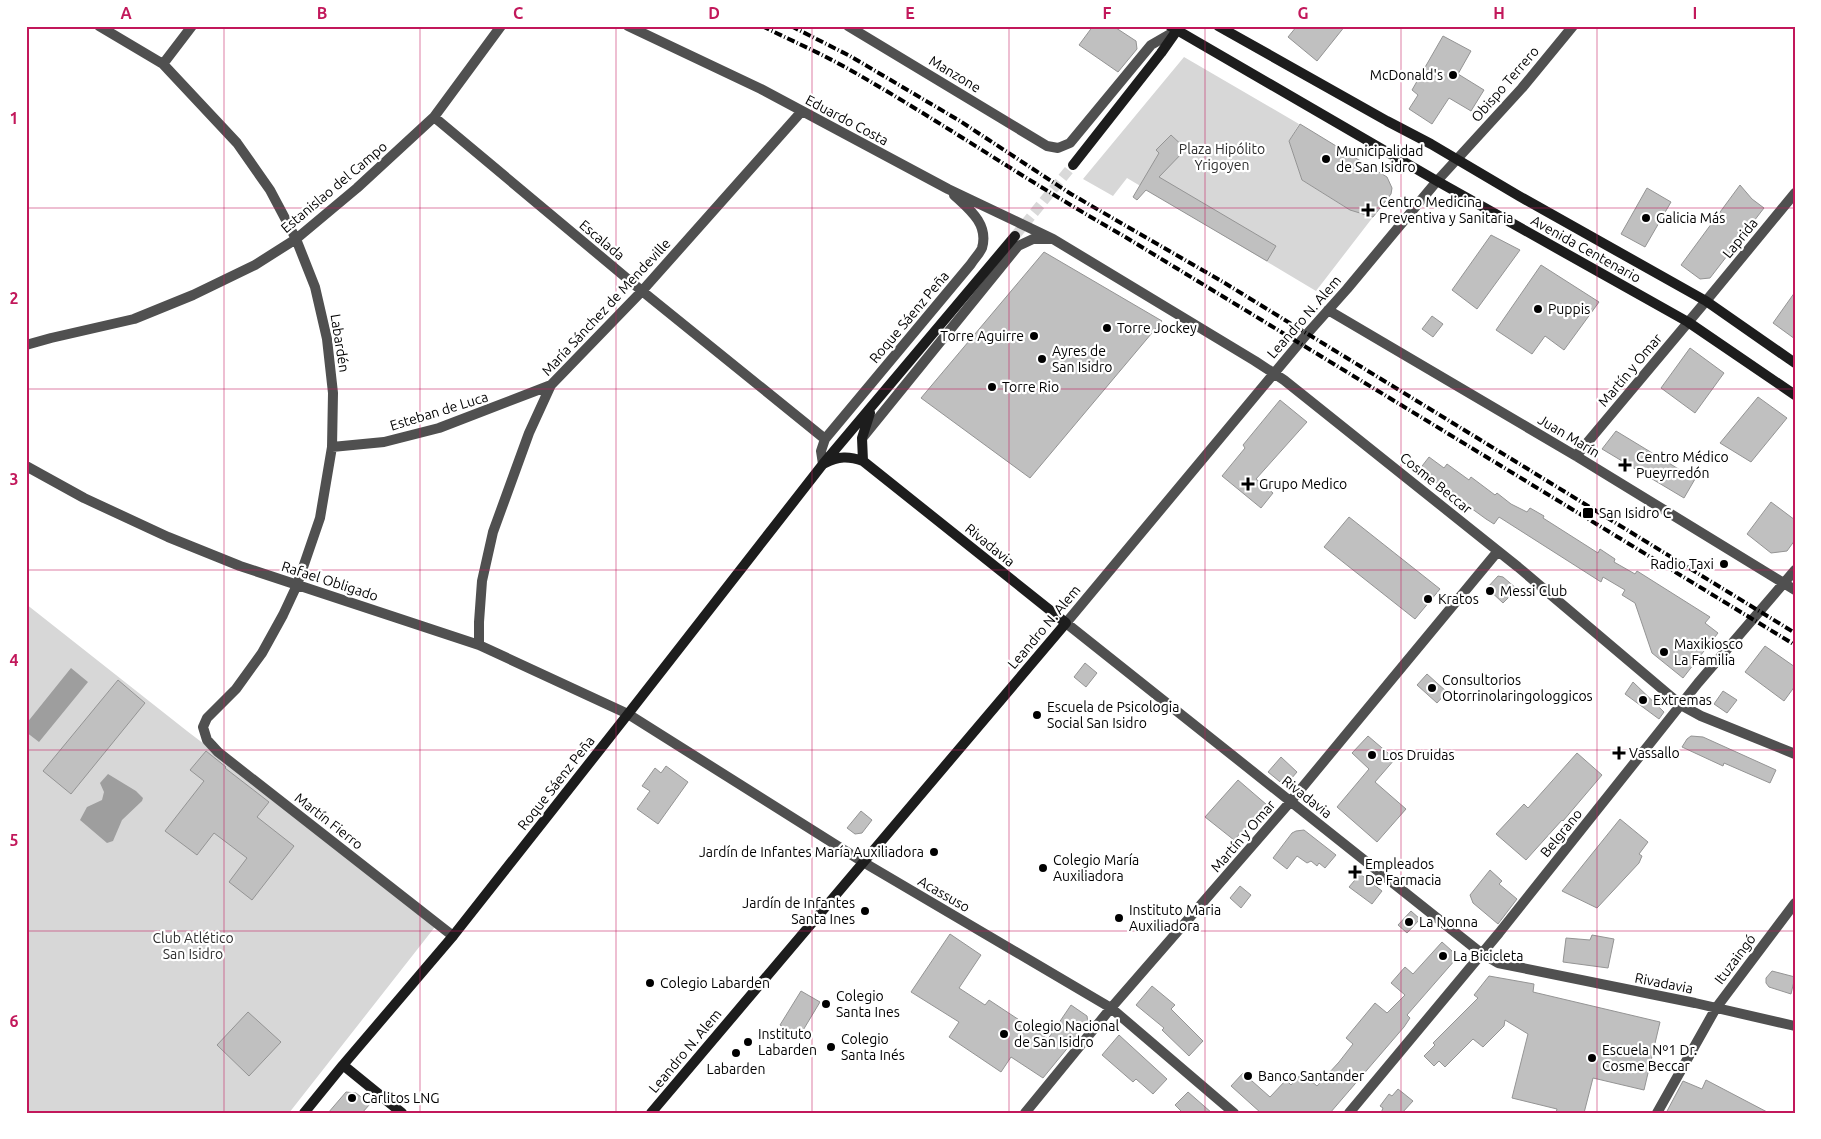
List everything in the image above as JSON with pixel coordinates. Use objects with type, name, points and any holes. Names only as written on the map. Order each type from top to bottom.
[{"type":"main road","name":"Avenida Centenario","points":[[1218,26],[1706,301],[1795,363]]},
{"type":"main road","name":"Avenida Centenario","points":[[1176,28],[1437,181],[1688,322],[1795,395]]},
{"type":"main road","points":[[1072,166],[1161,53],[1176,28]]},
{"type":"main road","name":"Roque Sáenz Peña","points":[[304,1113],[453,936],[822,464],[1015,236]]},
{"type":"main road","points":[[822,464],[833,459],[845,457],[863,461],[862,438],[866,422],[875,403]]},
{"type":"main road","name":"Rivadavia","points":[[863,461],[1066,623]]},
{"type":"main road","name":"Leandro N. Alem","points":[[651,1113],[1066,623]]},
{"type":"main road","points":[[343,1065],[402,1113]]},
{"type":"street","name":"Labardén","points":[[99,26],[163,64],[237,143],[270,190],[296,240],[315,287],[327,339],[333,393],[332,447],[320,518],[297,585],[262,653],[236,689],[207,718]]},
{"type":"street","points":[[163,64],[192,26]]},
{"type":"street","name":"Estanislao del Campo","points":[[26,345],[134,319],[193,295],[255,264],[296,240],[357,188],[434,117],[501,26]]},
{"type":"street","name":"Eduardo Costa","points":[[628,26],[761,89],[948,189],[1053,239]]},
{"type":"street","name":"Manzone","points":[[848,26],[866,30],[1047,146],[1058,148],[1070,143],[1151,45],[1176,28]]},
{"type":"street","name":"Obispo Terrero","points":[[1457,159],[1522,88],[1574,26]]},
{"type":"street","name":"María Sánchez de Mendeville","points":[[479,645],[482,581],[493,532],[529,433],[551,385],[642,291],[802,111]]},
{"type":"street","name":"Escalada","points":[[434,117],[642,291],[825,439]]},
{"type":"street","name":"Leandro N. Alem","points":[[1066,623],[1274,373],[1457,159]]},
{"type":"street","name":"Roque Sáenz Peña","points":[[825,439],[971,264],[982,248],[983,231],[977,217],[948,189]]},
{"type":"street","name":"Laprida","points":[[1706,301],[1795,193]]},
{"type":"street","points":[[862,438],[1018,246],[1033,239],[1053,239]]},
{"type":"street","name":"Cosme Beccar","points":[[1053,239],[1274,373],[1498,551],[1681,705],[1701,716],[1795,754]]},
{"type":"street","name":"Martín y Omar","points":[[1576,456],[1706,301]]},
{"type":"street","name":"Juan Marín","points":[[1328,310],[1576,456],[1795,590]]},
{"type":"street","name":"Esteban de Luca","points":[[332,447],[384,442],[439,428],[551,385]]},
{"type":"street","points":[[822,464],[821,451],[825,439]]},
{"type":"street","name":"Rafael Obligado","points":[[26,466],[84,498],[240,566],[479,645],[628,714]]},
{"type":"street","name":"Martín y Omar","points":[[1024,1113],[1111,1008],[1291,801],[1498,551]]},
{"type":"street","name":"Belgrano","points":[[1349,1113],[1356,1108],[1744,628],[1795,570]]},
{"type":"street","name":"Rivadavia","points":[[1066,623],[1481,953],[1498,963],[1795,1026]]},
{"type":"street","name":"Acassuso","points":[[628,714],[863,862],[1111,1008],[1234,1113]]},
{"type":"street","name":"Martín Fierro","points":[[207,718],[203,728],[207,740],[218,752],[453,936]]},
{"type":"street","name":"Ituzaingó","points":[[1657,1113],[1716,1008],[1795,903]]},
{"type":"green space","name":"Plaza Hipólito Yrigoyen","points":[[1184,57],[1299,124],[1289,141],[1302,180],[1345,207],[1373,217],[1316,291],[1127,178],[1113,196],[1083,179]]},
{"type":"green space","name":"Club Atlético San Isidro","points":[[26,604],[187,731],[438,923],[289,1113],[26,1113]]},
{"type":"shaded area","points":[[71,668],[88,682],[39,742],[26,732],[26,724]]},
{"type":"shaded area","points":[[108,774],[136,791],[143,798],[122,820],[113,841],[107,843],[80,820],[87,807],[102,800],[104,792],[100,783]]},
{"type":"building","points":[[1093,26],[1113,26],[1136,41],[1137,49],[1118,72],[1079,45]]},
{"type":"building","points":[[1297,26],[1345,26],[1317,61],[1288,37]]},
{"type":"building","points":[[1443,36],[1471,51],[1458,74],[1484,90],[1471,111],[1449,98],[1432,124],[1409,109],[1418,95],[1412,90]]},
{"type":"building","name":"Municipalidad de San Isidro","points":[[1300,124],[1387,177],[1392,188],[1391,194],[1373,217],[1350,210],[1302,180],[1289,141]]},
{"type":"building","points":[[1171,135],[1186,149],[1159,177],[1276,246],[1267,261],[1146,190],[1137,200],[1133,197],[1159,153],[1156,150]]},
{"type":"building","points":[[1740,185],[1752,199],[1764,208],[1710,278],[1700,279],[1681,265]]},
{"type":"building","name":"Galicia Más","points":[[1647,188],[1671,202],[1645,247],[1621,234]]},
{"type":"building","points":[[1491,235],[1520,250],[1477,309],[1452,290]]},
{"type":"building","name":"Ayres de San Isidro","points":[[1044,252],[1162,321],[1030,478],[921,398]]},
{"type":"building","name":"Puppis","points":[[1541,265],[1599,302],[1564,350],[1545,336],[1532,354],[1496,330]]},
{"type":"building","points":[[1795,292],[1795,339],[1773,323]]},
{"type":"building","points":[[1432,316],[1443,324],[1433,337],[1422,329]]},
{"type":"building","points":[[1690,348],[1724,373],[1695,413],[1661,388]]},
{"type":"building","points":[[1758,397],[1787,418],[1751,462],[1720,443]]},
{"type":"building","points":[[1280,400],[1307,422],[1256,479],[1273,493],[1261,508],[1222,476],[1245,448],[1243,445]]},
{"type":"building","points":[[1616,431],[1695,479],[1684,498],[1602,449]]},
{"type":"building","points":[[1429,457],[1444,468],[1447,464],[1469,480],[1471,477],[1511,504],[1527,512],[1530,508],[1598,553],[1600,549],[1615,559],[1614,562],[1635,574],[1637,571],[1710,617],[1705,623],[1718,633],[1683,678],[1652,653],[1635,603],[1622,595],[1625,590],[1603,577],[1601,582],[1499,517],[1494,524],[1486,519],[1419,470]]},
{"type":"building","points":[[1771,502],[1795,520],[1795,540],[1787,551],[1771,553],[1747,534]]},
{"type":"building","points":[[1349,517],[1440,589],[1415,619],[1324,547]]},
{"type":"building","points":[[1498,576],[1503,577],[1517,589],[1503,603],[1487,588]]},
{"type":"building","points":[[1765,646],[1795,667],[1795,686],[1784,701],[1745,672]]},
{"type":"building","points":[[1085,663],[1097,673],[1086,687],[1074,677]]},
{"type":"building","name":"Consultorios Otorrinolaringologgicos","points":[[1427,674],[1447,692],[1437,703],[1417,685]]},
{"type":"building","points":[[118,680],[145,703],[71,794],[43,771]]},
{"type":"building","name":"Extremas","points":[[1633,682],[1664,712],[1659,719],[1625,694]]},
{"type":"building","points":[[1723,691],[1737,700],[1727,713],[1714,704]]},
{"type":"building","points":[[1368,736],[1395,759],[1375,782],[1406,809],[1377,842],[1337,807],[1369,769],[1352,753]]},
{"type":"building","points":[[1691,736],[1703,737],[1776,770],[1770,783],[1724,763],[1723,766],[1682,747]]},
{"type":"building","points":[[206,751],[269,802],[257,817],[294,846],[252,900],[229,882],[247,858],[214,833],[197,855],[165,831],[204,781],[190,770]]},
{"type":"building","points":[[1577,753],[1602,775],[1563,821],[1526,860],[1496,834],[1524,804],[1528,808]]},
{"type":"building","points":[[1281,757],[1297,772],[1285,786],[1268,772]]},
{"type":"building","points":[[666,766],[688,782],[658,824],[637,809],[650,791],[642,786],[655,768],[661,773]]},
{"type":"building","points":[[1238,780],[1267,805],[1234,840],[1205,817]]},
{"type":"building","points":[[861,811],[872,820],[862,833],[855,834],[847,828]]},
{"type":"building","points":[[1620,819],[1648,842],[1639,854],[1642,856],[1639,863],[1597,908],[1562,891]]},
{"type":"building","points":[[1304,830],[1336,855],[1325,868],[1319,863],[1317,866],[1311,861],[1307,863],[1297,856],[1287,869],[1273,858],[1292,833]]},
{"type":"building","points":[[1490,870],[1502,881],[1499,884],[1517,899],[1498,924],[1473,903],[1470,895]]},
{"type":"building","points":[[1360,874],[1382,891],[1372,904],[1349,887]]},
{"type":"building","points":[[1240,886],[1251,895],[1241,908],[1230,898]]},
{"type":"building","name":"La Nonna","points":[[1411,911],[1420,919],[1407,933],[1398,925]]},
{"type":"building","points":[[950,934],[981,955],[959,988],[985,1005],[989,1000],[1048,1039],[1071,1005],[1087,1016],[1088,1023],[1043,1078],[1011,1057],[1001,1072],[949,1037],[959,1022],[911,992]]},
{"type":"building","points":[[1592,935],[1614,939],[1608,968],[1563,962],[1566,938],[1590,940]]},
{"type":"building","points":[[1442,942],[1452,951],[1455,960],[1407,1015],[1410,1018],[1404,1027],[1330,1113],[1261,1113],[1231,1086],[1243,1073],[1270,1097],[1286,1080],[1291,1085],[1302,1073],[1317,1086],[1353,1044],[1346,1038],[1375,1003],[1387,1013],[1405,995],[1391,983],[1405,967],[1413,974]]},
{"type":"building","points":[[1772,971],[1795,977],[1791,994],[1769,987],[1766,983],[1766,978]]},
{"type":"building","name":"Escuela Nº1 Dr. Cosme Beccar","points":[[1489,976],[1534,984],[1533,992],[1660,1022],[1644,1090],[1593,1078],[1584,1113],[1556,1113],[1557,1109],[1512,1098],[1528,1034],[1505,1020],[1504,1026],[1483,1047],[1473,1039],[1445,1067],[1439,1061],[1434,1066],[1424,1056],[1435,1045],[1433,1043],[1478,998],[1474,995]]},
{"type":"building","points":[[1152,986],[1175,1005],[1171,1009],[1203,1041],[1189,1056],[1162,1030],[1164,1028],[1136,1005]]},
{"type":"building","points":[[801,991],[820,1002],[799,1037],[780,1025]]},
{"type":"building","points":[[248,1012],[281,1042],[249,1076],[217,1045]]},
{"type":"building","points":[[1119,1035],[1167,1079],[1153,1094],[1136,1079],[1133,1082],[1102,1055]]},
{"type":"building","points":[[1706,1080],[1769,1113],[1666,1113],[1683,1081],[1702,1089]]},
{"type":"building","points":[[1398,1089],[1413,1101],[1402,1113],[1381,1113],[1383,1108],[1380,1106],[1389,1094],[1392,1096]]},
{"type":"building","name":"Carlitos LNG","points":[[346,1092],[356,1093],[370,1104],[362,1113],[328,1113]]},
{"type":"building","points":[[1188,1092],[1212,1113],[1183,1113],[1175,1105]]},
{"type":"tunnel","points":[[1015,236],[1073,165]]},
{"type":"railway","points":[[762,26],[835,62],[880,87],[1052,194],[1795,645]]},
{"type":"railway","points":[[791,26],[850,56],[960,121],[1071,194],[1223,282],[1795,633]]},
{"type":"place","name":"McDonald's","points":[[1453,75]]},
{"type":"place","name":"Municipalidad de San Isidro","points":[[1326,159]]},
{"type":"place","name":"Centro Medicina Preventiva y Sanitaria","points":[[1368,210]]},
{"type":"place","name":"Galicia Más","points":[[1646,218]]},
{"type":"place","name":"Puppis","points":[[1538,309]]},
{"type":"place","name":"Torre Jockey","points":[[1107,328]]},
{"type":"place","name":"Torre Aguirre","points":[[1034,336]]},
{"type":"place","name":"Ayres de San Isidro","points":[[1042,359]]},
{"type":"place","name":"Torre Rio","points":[[992,387]]},
{"type":"place","name":"Centro Médico Pueyrredón","points":[[1625,465]]},
{"type":"place","name":"Grupo Medico","points":[[1248,484]]},
{"type":"place","name":"San Isidro C","points":[[1588,513]]},
{"type":"place","name":"Radio Taxi","points":[[1724,564]]},
{"type":"place","name":"Messi Club","points":[[1490,591]]},
{"type":"place","name":"Kratos","points":[[1428,599]]},
{"type":"place","name":"Maxikiosco La Familia","points":[[1664,652]]},
{"type":"place","name":"Consultorios Otorrinolaringologgicos","points":[[1432,688]]},
{"type":"place","name":"Extremas","points":[[1643,700]]},
{"type":"place","name":"Escuela de Psicologia Social San Isidro","points":[[1037,715]]},
{"type":"place","name":"Vassallo","points":[[1619,753]]},
{"type":"place","name":"Los Druidas","points":[[1372,755]]},
{"type":"place","name":"Jardín de Infantes María Auxiliadora","points":[[934,852]]},
{"type":"place","name":"Colegio María Auxiliadora","points":[[1043,868]]},
{"type":"place","name":"Empleados De Farmacia","points":[[1355,872]]},
{"type":"place","name":"Jardín de Infantes Santa Ines","points":[[865,911]]},
{"type":"place","name":"Instituto Maria Auxiliadora","points":[[1119,918]]},
{"type":"place","name":"La Nonna","points":[[1409,922]]},
{"type":"place","name":"La Bicicleta","points":[[1443,956]]},
{"type":"place","name":"Colegio Labarden","points":[[650,983]]},
{"type":"place","name":"Colegio Santa Ines","points":[[826,1004]]},
{"type":"place","name":"Colegio Nacional de San Isidro","points":[[1004,1034]]},
{"type":"place","name":"Instituto Labarden","points":[[748,1042]]},
{"type":"place","name":"Colegio Santa Inés","points":[[831,1047]]},
{"type":"place","name":"Labarden","points":[[736,1053]]},
{"type":"place","name":"Escuela Nº1 Dr. Cosme Beccar","points":[[1592,1058]]},
{"type":"place","name":"Banco Santander","points":[[1248,1076]]},
{"type":"place","name":"Carlitos LNG","points":[[352,1098]]}]
